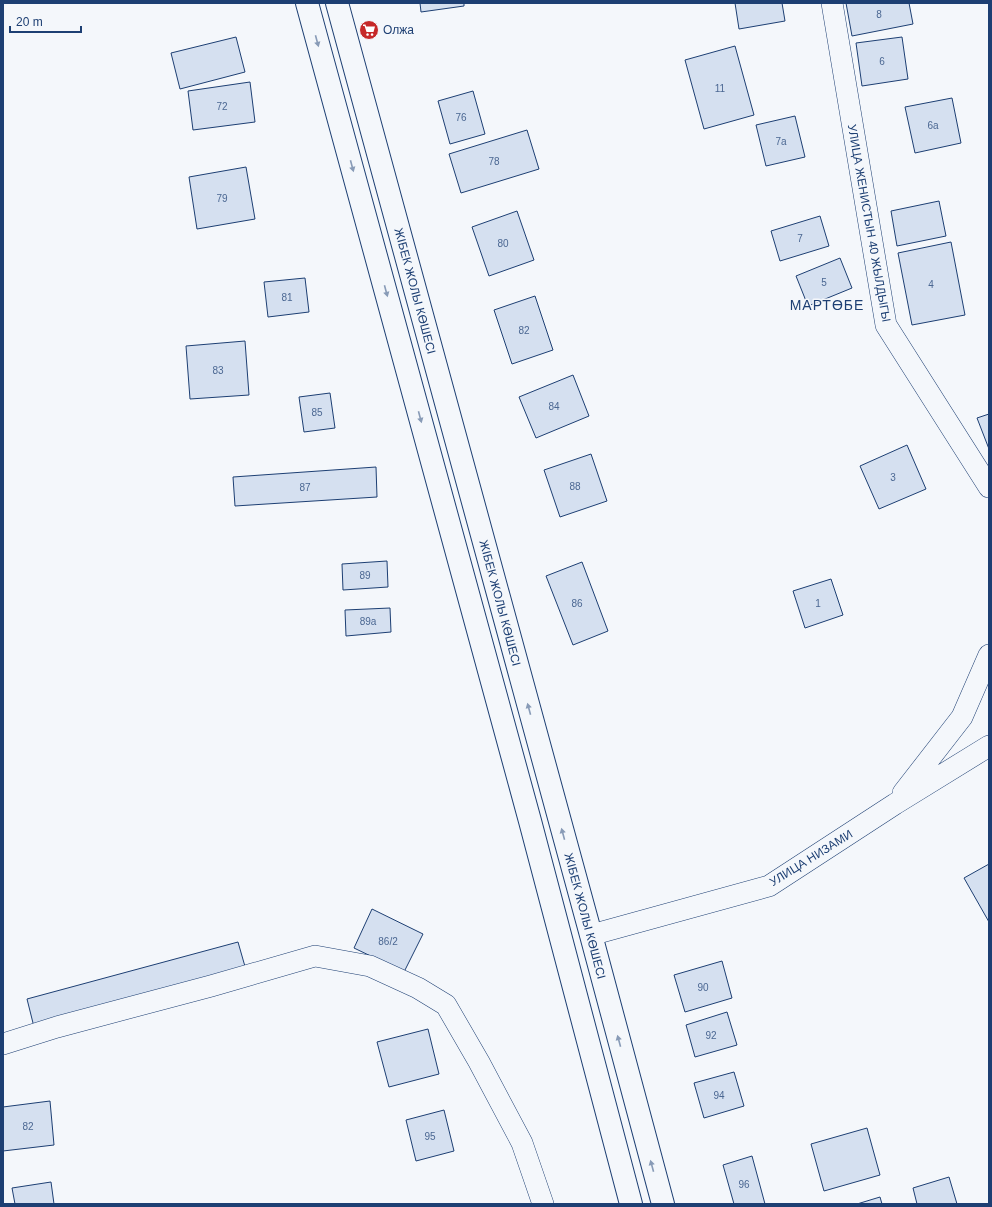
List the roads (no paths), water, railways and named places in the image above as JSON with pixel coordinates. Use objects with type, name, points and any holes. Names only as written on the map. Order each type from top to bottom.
[{"type":"main road","points":[[307,3],[530,820],[631,1204]]},
{"type":"main road","name":"ЖІБЕК ЖОЛЫ КӨШЕСІ","points":[[337,3],[591,935],[662,1204]]},
{"type":"street","name":"УЛИЦА ЖЕНИСТЫН 40 ЖЫЛДЫГЫ","points":[[832,3],[886,325],[989,487]]},
{"type":"street","points":[[895,804],[962,717],[989,655]]},
{"type":"street","name":"УЛИЦА НИЗАМИ","points":[[591,935],[769,886],[895,804],[989,746]]},
{"type":"street","points":[[3,1044],[57,1026],[211,986],[315,956],[370,966],[418,988],[446,1006],[479,1062],[522,1143],[543,1204]]},
{"type":"place","name":"Олжа","points":[[369,30]]},
{"type":"district","name":"МАРТӨБЕ","points":[[827,305]]}]
